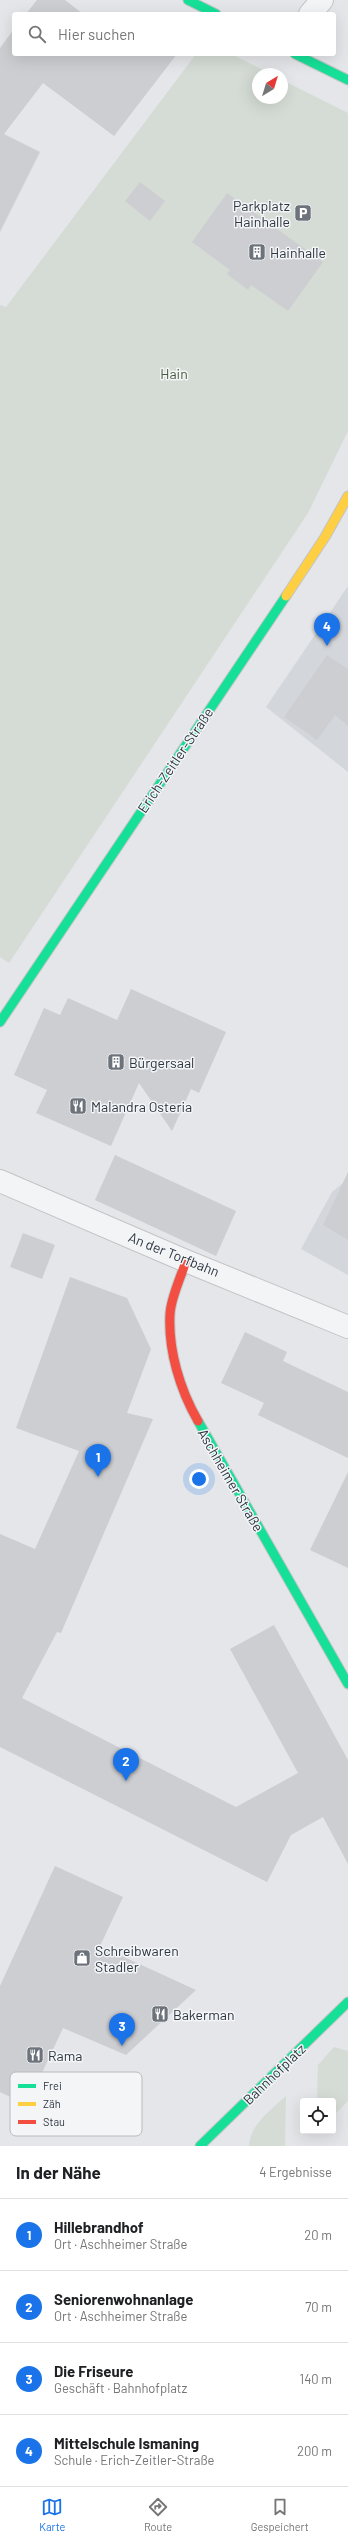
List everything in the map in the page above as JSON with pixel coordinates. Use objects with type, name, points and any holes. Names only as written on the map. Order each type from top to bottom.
[{"type":"street","points":[[188,0],[212,12]]},
{"type":"street","points":[[312,12],[322,0]]},
{"type":"street","points":[[299,56],[348,80]]},
{"type":"street","name":"Erich-Zeitler-Straße","points":[[0,1022],[325,537],[348,496]]},
{"type":"street","name":"An der Torfbahn","points":[[0,1181],[348,1327]]},
{"type":"street","name":"Aschheimer Straße","points":[[186,1260],[170,1313],[171,1350],[190,1407],[348,1684]]},
{"type":"street","name":"Bahnhofplatz","points":[[200,2146],[348,2002]]},
{"type":"shaded area","points":[[348,586],[348,772],[266,707]]},
{"type":"shaded area","points":[[348,1179],[348,1275],[301,1249],[332,1192]]},
{"type":"green space","name":"Hain","points":[[194,56],[235,56],[259,68],[252,68],[252,104],[288,104],[288,83],[348,113],[348,431],[308,513],[9,963],[0,957],[0,305],[6,307]]},
{"type":"green space","points":[[334,2047],[348,2051],[348,2101],[336,2113],[336,2098],[317,2098],[318,2065]]},
{"type":"green space","points":[[286,2096],[285,2146],[249,2146],[250,2138],[257,2124]]},
{"type":"building","points":[[37,0],[65,0],[80,12],[28,12]]},
{"type":"building","points":[[12,32],[12,56],[175,56],[114,136],[43,83],[4,134],[40,152],[0,232],[0,48]]},
{"type":"building","points":[[140,182],[165,201],[150,221],[125,201]]},
{"type":"building","name":"Hainhalle","points":[[227,193],[323,262],[288,311],[251,285],[248,290],[227,274],[230,270],[192,242]]},
{"type":"building","points":[[327,655],[348,669],[348,726],[335,715],[317,740],[284,717]]},
{"type":"building","name":"Bürgersaal","points":[[131,989],[226,1032],[199,1093],[191,1089],[172,1131],[139,1083],[111,1146],[36,1113],[47,1090],[14,1075],[44,1008],[60,1015],[68,998],[117,1020]]},
{"type":"building","points":[[115,1155],[236,1211],[216,1256],[95,1200]]},
{"type":"building","points":[[348,1172],[348,1240],[323,1225]]},
{"type":"building","points":[[23,1233],[55,1245],[42,1279],[10,1267]]},
{"type":"building","points":[[70,1277],[127,1298],[151,1349],[127,1413],[153,1419],[61,1633],[57,1632],[22,1698],[236,1807],[298,1773],[230,1649],[274,1625],[348,1760],[348,1864],[323,1817],[291,1835],[267,1882],[0,1747],[0,1534],[35,1549],[79,1451],[16,1428]]},
{"type":"building","points":[[245,1332],[287,1352],[283,1361],[348,1392],[348,1458],[258,1415],[264,1403],[221,1383]]},
{"type":"building","points":[[348,1472],[348,1568],[310,1550]]},
{"type":"building","points":[[55,1866],[123,1897],[100,1946],[196,1990],[126,2055],[63,2028],[42,2072],[10,2072],[10,2097],[0,2092],[0,1986]]},
{"type":"traffic: fast","points":[[188,0],[212,12]]},
{"type":"traffic: fast","points":[[299,56],[348,80]]},
{"type":"traffic: fast","points":[[0,1022],[286,596]]},
{"type":"traffic: fast","points":[[198,1421],[348,1684]]},
{"type":"traffic: fast","points":[[200,2146],[348,2002]]},
{"type":"traffic: slow","points":[[286,596],[325,537],[348,496]]},
{"type":"traffic: jam","points":[[186,1261],[172,1301],[170,1314],[171,1342],[176,1369],[186,1396],[198,1421]]},
{"type":"place","name":"Parkplatz Hainhalle","points":[[303,213]]},
{"type":"place","name":"Hainhalle","points":[[257,252]]},
{"type":"place","name":"Mittelschule Ismaning","points":[[327,646]]},
{"type":"place","name":"Bürgersaal","points":[[116,1062]]},
{"type":"place","name":"Malandra Osteria","points":[[78,1106]]},
{"type":"place","name":"Hillebrandhof","points":[[98,1477]]},
{"type":"place","name":"Seniorenwohnanlage","points":[[126,1781]]},
{"type":"place","name":"Schreibwaren Stadler","points":[[82,1958]]},
{"type":"place","name":"Bakerman","points":[[160,2014]]},
{"type":"place","name":"Die Friseure","points":[[122,2046]]},
{"type":"place","name":"Rama","points":[[35,2055]]}]
